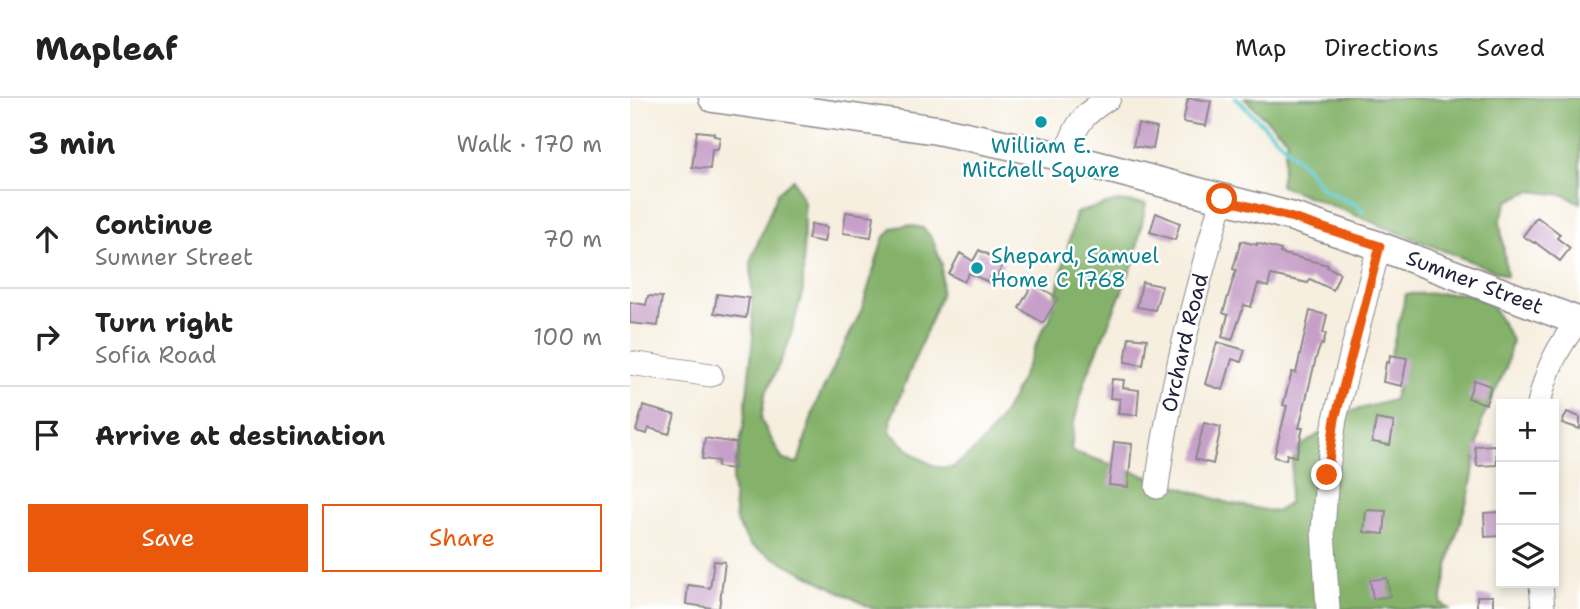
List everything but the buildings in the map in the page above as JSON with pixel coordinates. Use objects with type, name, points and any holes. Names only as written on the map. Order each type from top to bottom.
[{"type":"main road","name":"Sumner Street","points":[[713,98],[937,130],[1065,157],[1293,218],[1380,246],[1579,322]]},
{"type":"street","points":[[1065,157],[1081,119],[1109,98]]},
{"type":"street","name":"Orchard Road","points":[[1157,487],[1162,442],[1177,362],[1222,199]]},
{"type":"street","points":[[1328,609],[1323,531],[1335,419],[1380,246]]},
{"type":"street","points":[[1540,399],[1552,360],[1560,344],[1579,322]]},
{"type":"street","points":[[630,363],[711,375]]},
{"type":"street","points":[[1541,588],[1543,609]]},
{"type":"green space","points":[[1244,98],[1580,98],[1580,203],[1564,195],[1530,191],[1508,201],[1500,221],[1507,276],[1280,185],[1287,139]]},
{"type":"green space","points":[[793,179],[804,202],[803,290],[788,345],[765,395],[761,420],[783,460],[798,463],[815,406],[862,309],[883,239],[893,228],[908,225],[923,228],[932,238],[942,265],[941,294],[891,419],[890,432],[918,457],[945,468],[955,466],[980,445],[1012,399],[1050,319],[1076,213],[1117,201],[1146,204],[1134,262],[1086,378],[1074,422],[1071,451],[1228,503],[1276,512],[1288,504],[1293,460],[1300,447],[1352,411],[1393,400],[1398,386],[1390,357],[1406,294],[1466,293],[1491,304],[1512,340],[1506,368],[1482,420],[1470,491],[1451,552],[1441,603],[1449,609],[873,609],[750,545],[736,521],[732,480],[744,424],[753,337],[751,260],[778,192]]},
{"type":"waterway","points":[[1236,98],[1307,168],[1322,188],[1355,203],[1364,212]]},
{"type":"place","name":"William E. Mitchell Square","points":[[1041,122]]},
{"type":"place","name":"Shepard, Samuel Home C 1768","points":[[977,268]]},
{"type":"route","points":[[1222,199],[1380,246],[1335,419],[1327,475]]}]
